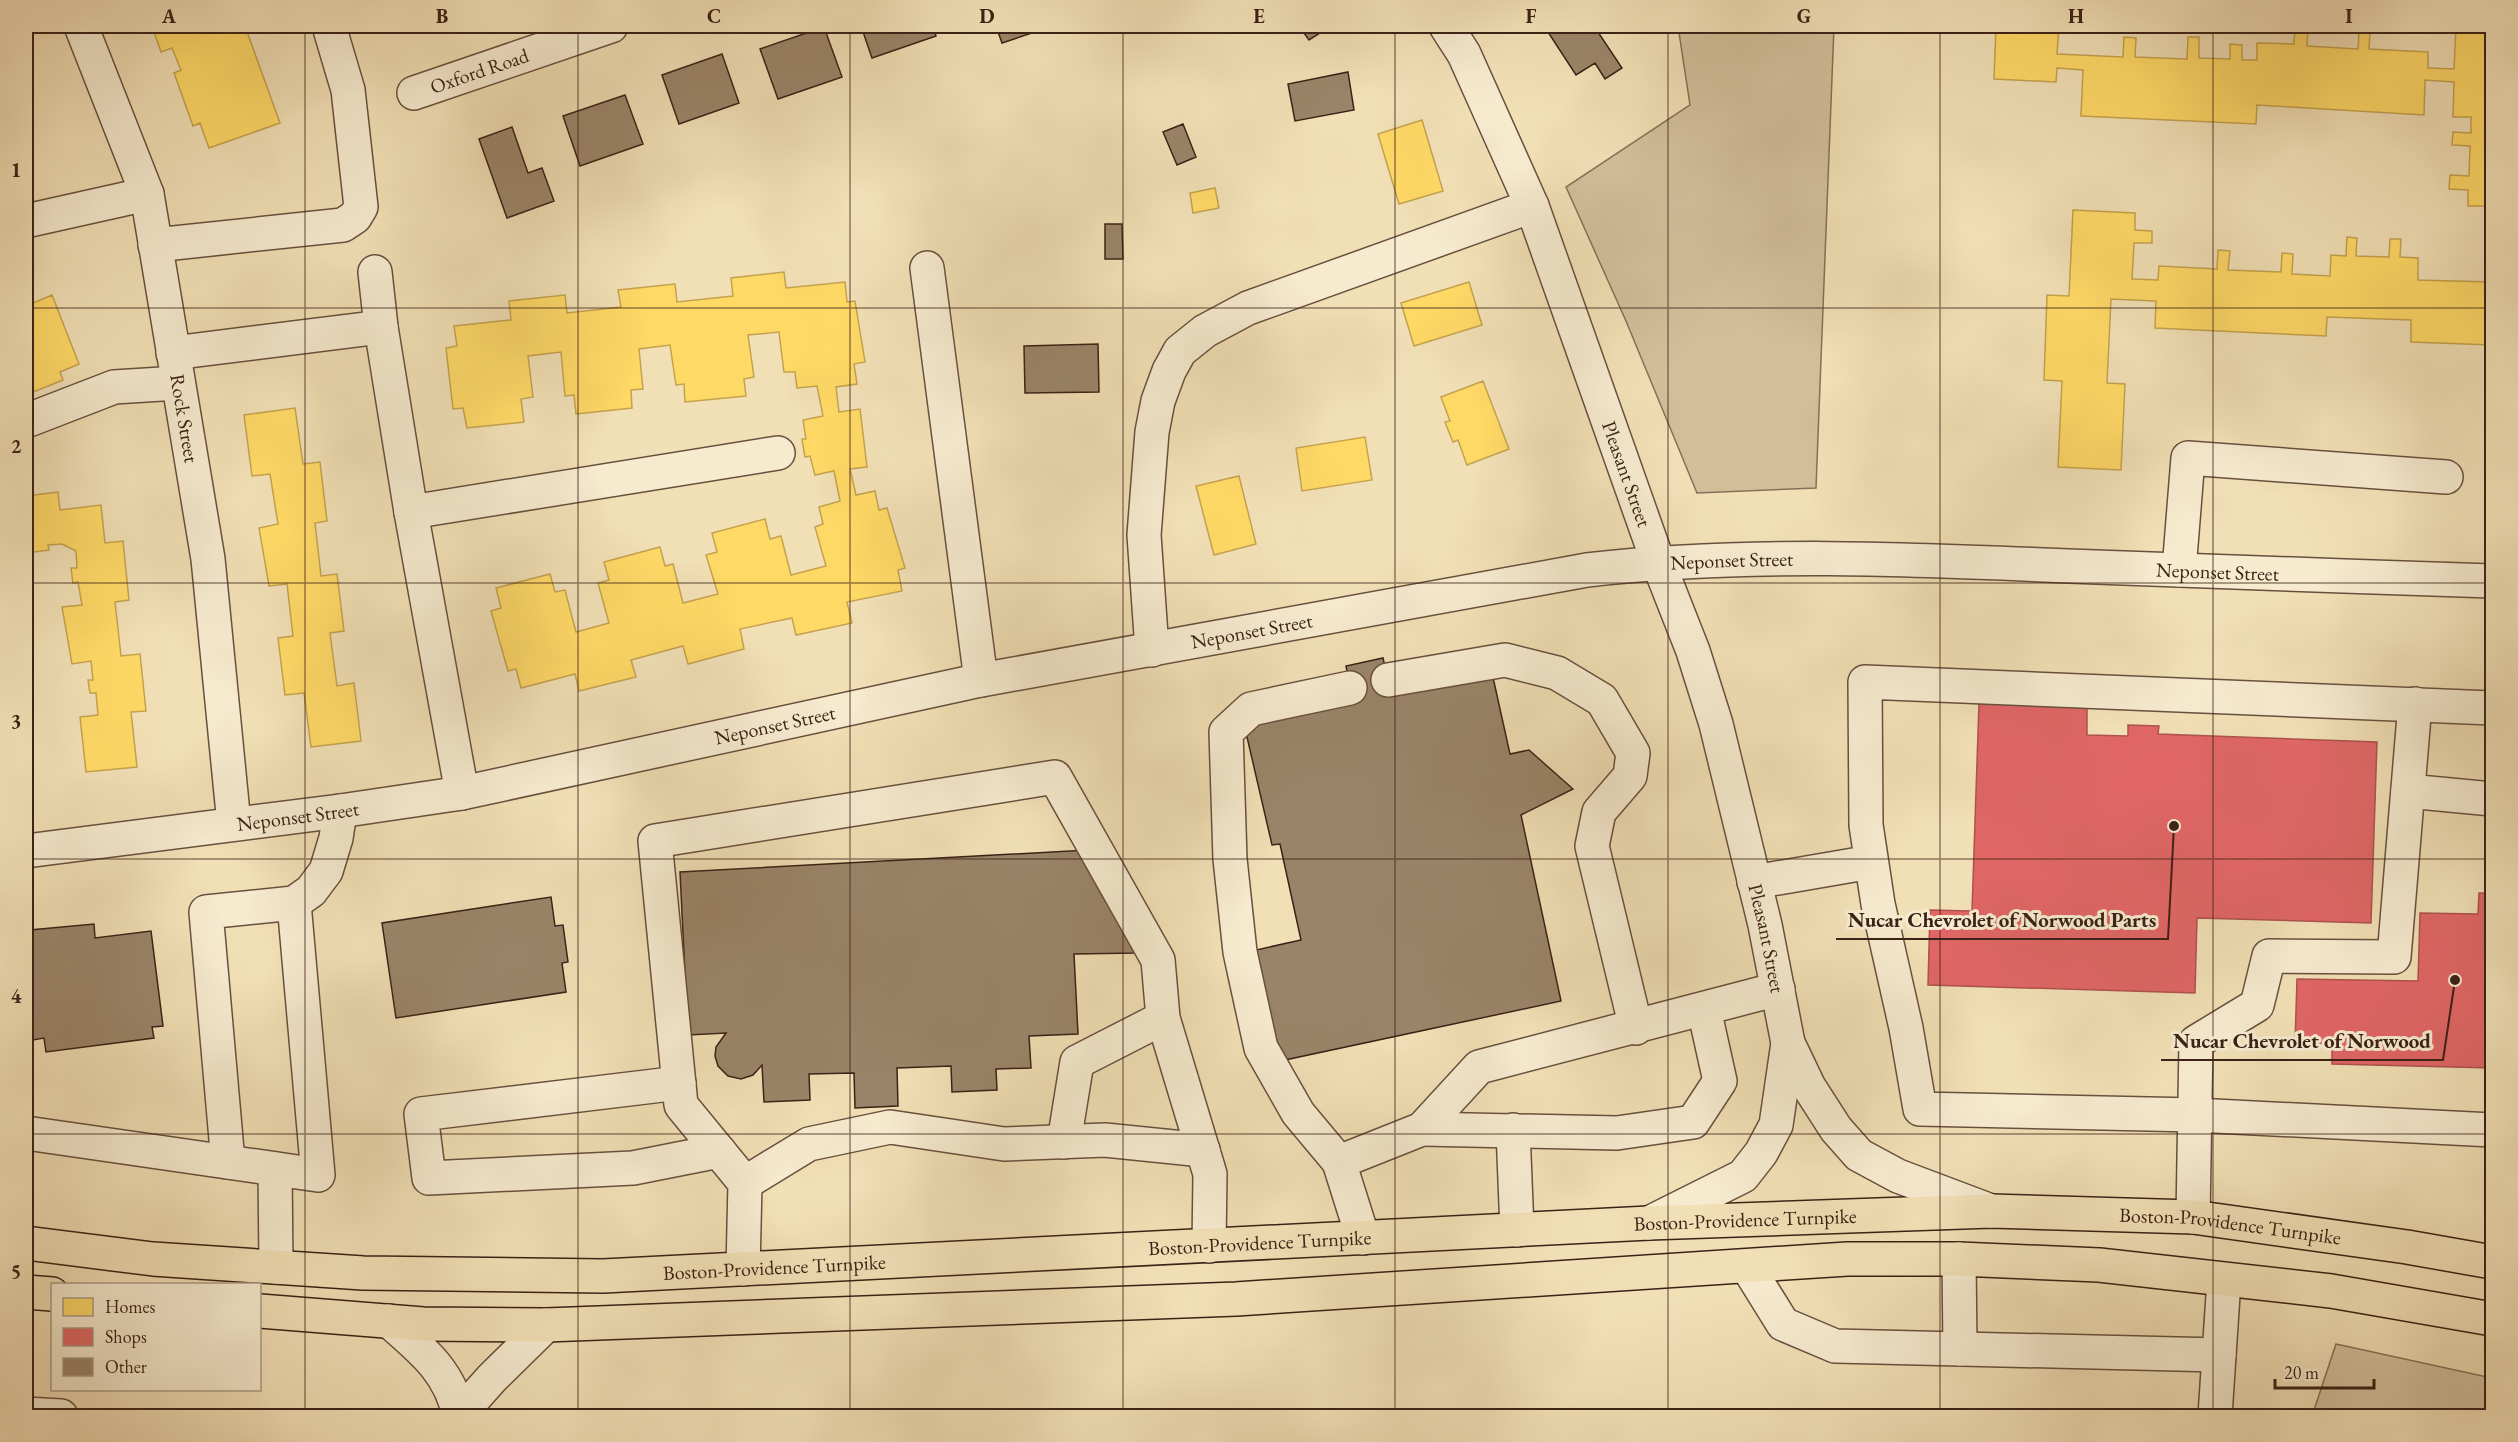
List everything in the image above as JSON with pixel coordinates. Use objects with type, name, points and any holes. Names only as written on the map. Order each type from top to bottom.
[{"type":"main road","name":"Boston-Providence Turnpike","points":[[26,1243],[153,1259],[363,1273],[603,1276],[1649,1223],[1991,1211],[2193,1217],[2408,1246],[2493,1262]]},
{"type":"main road","points":[[261,1311],[423,1324],[546,1325],[1236,1299],[1847,1259],[1959,1259],[2099,1265],[2331,1291],[2493,1319]]},
{"type":"main road","points":[[26,1292],[51,1294]]},
{"type":"street","name":"Rock Street","points":[[81,26],[147,194],[208,559],[234,824]]},
{"type":"street","points":[[155,245],[343,225],[355,217],[361,207],[348,90],[329,26]]},
{"type":"street","name":"Oxford Road","points":[[414,93],[611,26]]},
{"type":"street","name":"Pleasant Street","points":[[1446,26],[1464,54],[1532,206],[1658,562],[1693,651],[1716,724],[1754,882],[1788,1043],[1814,1095],[1836,1129],[1860,1155],[1898,1176],[1991,1211]]},
{"type":"street","points":[[26,222],[147,194]]},
{"type":"street","points":[[1152,650],[1144,535],[1152,432],[1158,401],[1169,371],[1180,351],[1205,332],[1248,308],[1532,206]]},
{"type":"street","points":[[927,268],[981,680]]},
{"type":"street","points":[[375,272],[381,327],[411,512],[462,793]]},
{"type":"street","points":[[26,421],[114,387],[176,368],[381,327]]},
{"type":"street","points":[[411,512],[778,453]]},
{"type":"street","points":[[2179,570],[2188,458],[2446,477]]},
{"type":"street","name":"Neponset Street","points":[[26,850],[340,811],[462,793],[981,680],[1587,570],[1658,562],[1713,559],[1958,561],[2493,581]]},
{"type":"street","points":[[1388,680],[1505,660],[1557,673],[1602,700],[1633,753],[1630,776],[1599,812],[1592,846],[1636,1028]]},
{"type":"street","points":[[2493,708],[1865,682],[1866,825],[1878,904],[1906,1028],[1920,1108],[2195,1115],[2493,1130]]},
{"type":"street","points":[[1350,688],[1251,709],[1226,732],[1230,859],[1237,929],[1262,1048],[1298,1113],[1339,1162],[1363,1238]]},
{"type":"street","points":[[2193,1217],[2196,1042],[2257,1005],[2270,956],[2394,957],[2415,705]]},
{"type":"street","points":[[743,1269],[745,1183],[681,1105],[655,841],[1055,777],[1158,960],[1163,1018],[1210,1174],[1209,1246]]},
{"type":"street","points":[[2408,790],[2493,799]]},
{"type":"street","points":[[228,1162],[206,912],[294,903],[311,891],[326,871],[336,838],[340,811]]},
{"type":"street","points":[[1754,882],[1871,862]]},
{"type":"street","points":[[26,1132],[318,1175],[294,903]]},
{"type":"street","points":[[1422,1128],[1479,1067],[1636,1028],[1778,989]]},
{"type":"street","points":[[1339,1162],[1422,1128],[1617,1133],[1693,1122],[1720,1081],[1704,1009]]},
{"type":"street","points":[[1064,1142],[1077,1062],[1163,1018]]},
{"type":"street","name":"Pleasant Street","points":[[1649,1223],[1743,1176],[1761,1154],[1776,1125],[1788,1043]]},
{"type":"street","points":[[679,1083],[421,1114],[429,1178],[633,1168],[719,1151]]},
{"type":"street","points":[[745,1183],[809,1144],[891,1127],[1004,1144],[1105,1140],[1203,1150]]},
{"type":"street","points":[[1513,1130],[1517,1230]]},
{"type":"street","points":[[274,1169],[276,1268]]},
{"type":"street","points":[[1959,1259],[1960,1349]]},
{"type":"street","points":[[1747,1266],[1783,1324],[1835,1346],[2219,1355]]},
{"type":"street","points":[[2215,1416],[2224,1280]]},
{"type":"street","points":[[390,1321],[436,1363],[450,1389],[459,1416]]},
{"type":"street","points":[[459,1416],[492,1378],[546,1325]]},
{"type":"street","points":[[26,1414],[61,1416]]},
{"type":"shaded area","points":[[1678,26],[1834,26],[1816,488],[1697,493],[1626,321],[1566,187],[1690,105]]},
{"type":"shaded area","points":[[2336,1344],[2492,1378],[2492,1416],[2312,1416]]},
{"type":"building: Homes","points":[[152,26],[207,26],[210,33],[232,26],[245,26],[280,123],[209,148],[200,123],[193,126],[174,73],[181,70],[172,48],[161,52]]},
{"type":"building: Homes","points":[[1996,26],[2059,26],[2057,54],[2123,57],[2124,37],[2136,38],[2135,57],[2187,59],[2188,37],[2199,37],[2199,58],[2230,59],[2230,44],[2242,45],[2242,60],[2257,60],[2257,43],[2294,44],[2295,27],[2308,27],[2307,46],[2358,49],[2359,31],[2370,31],[2369,49],[2428,52],[2428,68],[2454,69],[2456,26],[2492,26],[2492,206],[2468,206],[2468,190],[2449,189],[2450,175],[2469,176],[2470,146],[2452,145],[2453,132],[2471,133],[2471,117],[2453,117],[2454,82],[2425,80],[2424,115],[2257,105],[2256,124],[2081,116],[2083,70],[2057,68],[2056,82],[1994,79]]},
{"type":"building: Homes","points":[[1422,120],[1443,191],[1399,204],[1378,134]]},
{"type":"building: Homes","points":[[1215,188],[1219,208],[1193,213],[1190,193]]},
{"type":"building: Homes","points":[[2073,210],[2135,213],[2135,230],[2152,231],[2152,243],[2134,243],[2132,279],[2158,280],[2159,266],[2217,269],[2218,250],[2230,251],[2228,270],[2281,272],[2282,253],[2293,254],[2292,274],[2330,276],[2331,255],[2346,256],[2347,237],[2357,238],[2356,256],[2389,257],[2390,239],[2401,239],[2400,257],[2418,258],[2418,280],[2492,282],[2492,345],[2411,342],[2411,320],[2327,317],[2326,336],[2155,328],[2156,301],[2111,299],[2107,383],[2125,384],[2121,470],[2058,467],[2062,381],[2044,380],[2047,295],[2069,296]]},
{"type":"building: Homes","points":[[784,272],[786,288],[845,282],[847,302],[855,301],[865,362],[854,364],[857,384],[836,387],[839,412],[860,409],[867,467],[850,469],[856,495],[875,491],[879,510],[887,508],[905,568],[898,570],[902,591],[847,602],[852,623],[796,635],[792,618],[740,629],[744,649],[688,664],[683,646],[631,660],[636,677],[579,691],[575,674],[521,688],[516,669],[508,671],[491,611],[501,608],[496,588],[550,574],[555,592],[565,590],[576,632],[609,623],[598,583],[609,580],[604,562],[660,547],[665,566],[673,564],[683,603],[718,594],[706,555],[717,552],[712,533],[765,519],[770,539],[781,536],[791,575],[826,566],[815,527],[823,524],[819,507],[840,501],[834,471],[815,475],[810,456],[805,457],[802,439],[806,439],[803,420],[823,416],[817,386],[797,388],[795,372],[784,372],[779,332],[748,335],[754,377],[744,379],[746,396],[685,402],[684,384],[676,385],[670,345],[639,349],[643,389],[631,390],[632,408],[576,414],[574,395],[565,396],[561,352],[528,356],[533,397],[521,399],[524,422],[467,428],[463,408],[453,409],[446,348],[457,346],[454,326],[511,320],[509,301],[565,295],[567,313],[621,307],[618,290],[675,284],[677,302],[733,296],[731,278]]},
{"type":"building: Homes","points":[[1469,282],[1482,325],[1414,346],[1401,303]]},
{"type":"building: Homes","points":[[52,295],[79,364],[60,372],[63,380],[26,395],[26,306]]},
{"type":"building: Homes","points":[[1483,381],[1509,449],[1467,465],[1458,440],[1453,442],[1445,422],[1450,421],[1441,397]]},
{"type":"building: Homes","points":[[295,408],[303,464],[320,462],[327,521],[315,523],[321,576],[337,574],[344,631],[330,633],[337,686],[354,683],[361,741],[311,747],[304,693],[285,695],[278,638],[293,636],[287,584],[269,586],[259,528],[278,524],[270,474],[252,476],[244,415]]},
{"type":"building: Homes","points":[[1365,437],[1372,480],[1302,491],[1296,448]]},
{"type":"building: Homes","points":[[1239,476],[1256,544],[1214,555],[1196,486]]},
{"type":"building: Homes","points":[[58,492],[60,510],[101,505],[105,543],[123,541],[129,600],[115,602],[121,656],[140,654],[146,711],[131,712],[137,767],[86,772],[80,717],[98,715],[96,693],[90,693],[88,680],[93,680],[91,661],[72,664],[62,607],[82,605],[78,582],[73,583],[71,568],[77,568],[76,551],[62,544],[48,545],[49,550],[26,553],[26,496]]},
{"type":"building: Shops","points":[[1979,703],[2087,707],[2087,735],[2128,736],[2128,725],[2159,726],[2158,734],[2377,742],[2371,923],[2197,918],[2195,993],[1928,985],[1930,910],[1972,911]]},
{"type":"building: Shops","points":[[2479,893],[2492,893],[2492,1068],[2332,1064],[2332,1044],[2295,1043],[2297,979],[2418,981],[2420,913],[2478,914]]},
{"type":"building: Shops","points":[[2006,1409],[2006,1416],[1809,1415]]},
{"type":"building: Other","points":[[861,26],[933,26],[936,36],[872,58]]},
{"type":"building: Other","points":[[996,26],[1053,26],[1002,43]]},
{"type":"building: Other","points":[[1299,26],[1331,26],[1309,40]]},
{"type":"building: Other","points":[[1551,26],[1594,26],[1622,68],[1605,79],[1595,63],[1576,75],[1546,29]]},
{"type":"building: Other","points":[[824,27],[842,77],[778,99],[760,49]]},
{"type":"building: Other","points":[[722,54],[739,103],[679,124],[662,75]]},
{"type":"building: Other","points":[[1348,72],[1354,110],[1295,121],[1288,84]]},
{"type":"building: Other","points":[[625,95],[643,144],[580,166],[563,116]]},
{"type":"building: Other","points":[[1183,124],[1196,157],[1177,165],[1163,132]]},
{"type":"building: Other","points":[[512,127],[528,173],[542,168],[554,201],[507,218],[479,139]]},
{"type":"building: Other","points":[[1105,224],[1122,224],[1123,259],[1105,259]]},
{"type":"building: Other","points":[[1098,344],[1099,392],[1025,393],[1024,346]]},
{"type":"building: Other","points":[[1383,658],[1391,693],[1492,673],[1510,754],[1529,750],[1573,789],[1521,815],[1561,1001],[1280,1061],[1256,950],[1301,940],[1280,844],[1272,845],[1244,724],[1353,701],[1346,666]]},
{"type":"building: Other","points":[[1088,850],[1136,953],[1074,954],[1078,1034],[1029,1036],[1031,1068],[996,1069],[997,1090],[952,1092],[951,1066],[897,1068],[898,1106],[855,1108],[854,1073],[809,1074],[810,1100],[764,1102],[762,1065],[753,1075],[741,1079],[728,1076],[718,1066],[715,1056],[716,1047],[726,1033],[688,1035],[680,872]]},
{"type":"building: Other","points":[[551,897],[555,926],[563,925],[568,962],[562,963],[566,992],[396,1018],[382,923]]},
{"type":"building: Other","points":[[94,924],[95,938],[151,931],[163,1026],[152,1027],[154,1038],[46,1052],[44,1038],[26,1041],[26,944],[32,943],[30,930]]},
{"type":"place","name":"Nucar Chevrolet of Norwood Parts","points":[[2174,826]]},
{"type":"place","name":"Nucar Chevrolet of Norwood","points":[[2455,980]]}]
